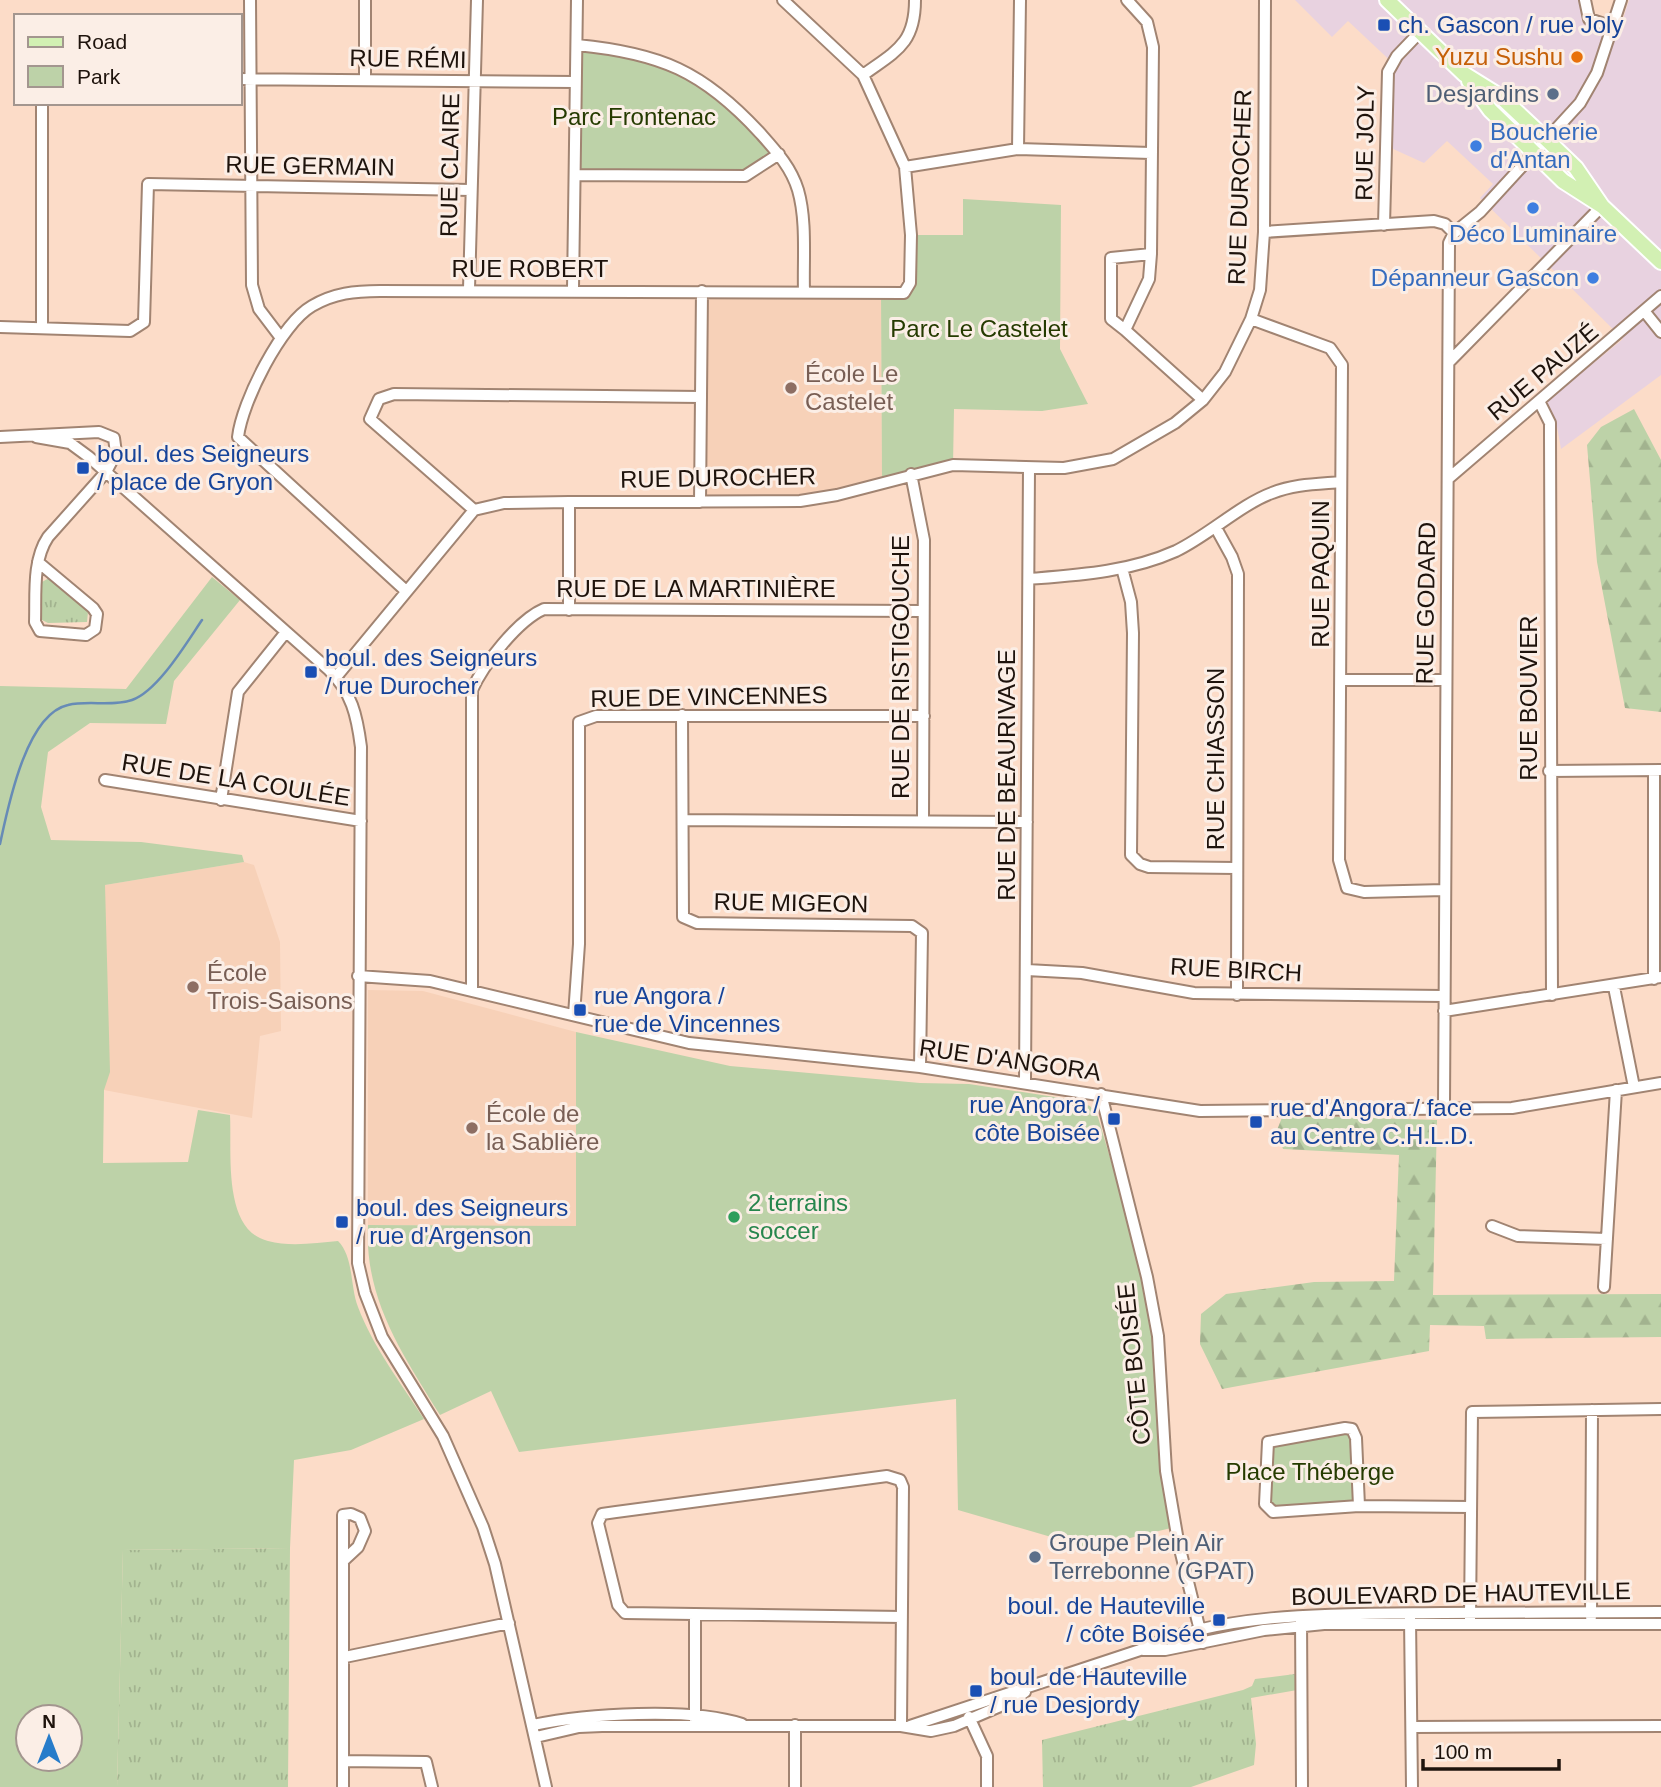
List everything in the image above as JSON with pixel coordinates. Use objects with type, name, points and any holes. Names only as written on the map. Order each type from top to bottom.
[{"type":"main road","points":[[1387,0],[1464,74],[1490,110],[1563,181],[1602,206],[1661,262]]},
{"type":"main road","points":[[1464,74],[1501,97],[1576,168],[1602,206]]},
{"type":"street","points":[[250,0],[245,79],[252,285],[259,309],[281,338]]},
{"type":"street","points":[[365,0],[365,79]]},
{"type":"street","name":"RUE CLAIRE","points":[[469,289],[477,0]]},
{"type":"street","points":[[573,289],[577,0]]},
{"type":"street","points":[[783,0],[798,4],[863,75],[905,167],[1017,149],[1151,153]]},
{"type":"street","points":[[863,75],[906,44],[915,20],[915,0]]},
{"type":"street","points":[[1017,149],[1020,0]]},
{"type":"street","points":[[1125,330],[1149,279],[1153,47],[1147,22],[1127,0]]},
{"type":"street","name":"RUE DUROCHER","points":[[474,510],[505,503],[800,501],[837,495],[953,465],[1064,468],[1113,459],[1175,424],[1203,400],[1225,372],[1251,319],[1260,290],[1264,232],[1265,0]]},
{"type":"street","points":[[1585,0],[1589,19],[1612,27]]},
{"type":"street","points":[[1264,232],[1434,221],[1445,224],[1454,233],[1480,212],[1547,141],[1590,88],[1621,0]]},
{"type":"street","name":"RUE JOLY","points":[[1384,225],[1388,72],[1397,56],[1420,32]]},
{"type":"street","points":[[577,45],[644,54],[702,80],[740,111],[779,154],[790,171],[801,203],[804,292]]},
{"type":"street","name":"RUE RÉMI","points":[[245,79],[575,82]]},
{"type":"street","points":[[0,327],[43,328],[42,105]]},
{"type":"street","points":[[576,175],[745,176],[779,154]]},
{"type":"street","name":"RUE ROBERT","points":[[406,591],[238,437],[240,417],[281,338],[310,307],[347,291],[573,289],[904,293],[910,283],[911,235],[905,167]]},
{"type":"street","name":"RUE GERMAIN","points":[[43,328],[130,331],[144,322],[148,184],[471,190]]},
{"type":"street","points":[[1449,362],[1602,206]]},
{"type":"street","name":"RUE GODARD","points":[[1444,1106],[1449,243],[1454,233]]},
{"type":"street","points":[[1151,254],[1111,258],[1111,319],[1203,400]]},
{"type":"street","points":[[700,502],[702,291]]},
{"type":"street","name":"RUE PAUZÉ","points":[[1449,478],[1540,403],[1661,296]]},
{"type":"street","points":[[1645,312],[1661,332]]},
{"type":"street","name":"RUE PAQUIN","points":[[1251,319],[1330,348],[1338,355],[1342,365],[1339,860],[1347,888],[1364,892],[1444,890]]},
{"type":"street","points":[[337,677],[474,510],[370,419],[379,399],[394,394],[701,397]]},
{"type":"street","name":"RUE BOUVIER","points":[[1540,403],[1550,423],[1549,771],[1552,995]]},
{"type":"street","points":[[0,437],[99,432],[114,438],[116,453],[106,472],[48,537],[40,548],[38,562],[35,622],[40,631],[86,635],[95,629],[97,614],[93,608],[38,562]]},
{"type":"street","points":[[36,437],[70,443],[106,472],[337,677],[349,694],[357,714],[361,747],[358,1263],[365,1293],[382,1338],[443,1436],[467,1487],[495,1564],[546,1787]]},
{"type":"street","name":"RUE DE BEAURIVAGE","points":[[1025,1081],[1030,469]]},
{"type":"street","name":"RUE DE RISTIGOUCHE","points":[[911,474],[924,540],[922,820]]},
{"type":"street","points":[[1029,579],[1097,574],[1122,568],[1175,551],[1269,494],[1292,486],[1341,482]]},
{"type":"street","points":[[569,502],[569,610]]},
{"type":"street","name":"RUE CHIASSON","points":[[1216,528],[1233,557],[1238,574],[1237,995]]},
{"type":"street","points":[[1122,568],[1131,602],[1133,633],[1131,855],[1140,864],[1149,867],[1236,868]]},
{"type":"street","name":"RUE DE LA MARTINIÈRE","points":[[472,991],[472,690],[480,672],[532,614],[544,609],[923,611]]},
{"type":"street","points":[[220,800],[238,692],[286,632]]},
{"type":"street","points":[[1342,680],[1445,680]]},
{"type":"street","name":"RUE MIGEON","points":[[682,715],[683,917],[697,923],[912,926],[922,933],[920,1068]]},
{"type":"street","name":"RUE DE VINCENNES","points":[[573,1014],[579,944],[579,722],[596,716],[924,716]]},
{"type":"street","points":[[1444,1011],[1614,987],[1658,978],[1657,770],[1549,771]]},
{"type":"street","name":"RUE DE LA COULÉE","points":[[105,780],[361,821]]},
{"type":"street","points":[[683,820],[1027,822]]},
{"type":"street","name":"RUE BIRCH","points":[[1027,970],[1082,973],[1194,993],[1443,996]]},
{"type":"street","name":"RUE D'ANGORA","points":[[358,976],[398,976],[717,1048],[1025,1081],[1222,1112],[1444,1106],[1511,1108],[1661,1083]]},
{"type":"street","points":[[1614,987],[1634,1087]]},
{"type":"street","points":[[1604,1287],[1616,1090]]},
{"type":"street","name":"CÔTE BOISÉE","points":[[1101,1094],[1147,1277],[1158,1336],[1166,1471],[1178,1541],[1201,1637]]},
{"type":"street","points":[[1492,1226],[1518,1236],[1606,1239]]},
{"type":"street","points":[[1470,1619],[1472,1412],[1661,1409]]},
{"type":"street","points":[[1591,1624],[1592,1410]]},
{"type":"street","points":[[1359,1506],[1356,1438],[1352,1429],[1286,1437],[1268,1442],[1265,1504],[1267,1510],[1273,1512],[1359,1506],[1471,1507]]},
{"type":"street","points":[[902,1617],[625,1613],[618,1605],[598,1523],[602,1514],[887,1475],[900,1480],[903,1487],[905,1726]]},
{"type":"street","points":[[343,1787],[344,1560]]},
{"type":"street","name":"BOULEVARD DE HAUTEVILLE","points":[[1470,1619],[1591,1612],[1661,1612]]},
{"type":"street","points":[[695,1615],[695,1722]]},
{"type":"street","points":[[1410,1619],[1412,1787]]},
{"type":"street","name":"BOULEVARD DE HAUTEVILLE","points":[[534,1731],[695,1722],[905,1726],[931,1731],[968,1715],[1012,1701],[1033,1686],[1140,1650],[1162,1639],[1201,1637],[1301,1621],[1470,1619],[1661,1624]]},
{"type":"street","points":[[1301,1621],[1302,1787]]},
{"type":"street","points":[[345,1657],[509,1623]]},
{"type":"street","points":[[968,1715],[987,1756],[987,1787]]},
{"type":"street","points":[[795,1725],[795,1787]]},
{"type":"street","points":[[1412,1727],[1661,1726]]},
{"type":"street","points":[[343,1761],[426,1762],[432,1787]]},
{"type":"shaded area","points":[[1295,0],[1581,0],[1585,22],[1618,35],[1629,0],[1661,0],[1661,375],[1561,449],[1556,421],[1547,401],[1623,339],[1480,198],[1493,184],[1447,141],[1424,163],[1391,148],[1391,77],[1398,68],[1348,21],[1332,37]]},
{"type":"shaded area","name":"École Le Castelet","points":[[702,291],[881,293],[882,482],[837,495],[700,502]]},
{"type":"shaded area","name":"École Trois-Saisons","points":[[244,862],[254,865],[280,942],[281,1031],[260,1036],[252,1118],[104,1090],[105,885]]},
{"type":"shaded area","name":"École de la Sablière","points":[[368,990],[423,991],[576,1032],[576,1227],[368,1225]]},
{"type":"green space","name":"Parc Frontenac","points":[[577,45],[648,62],[699,83],[730,107],[776,154],[745,176],[576,175]]},
{"type":"green space","name":"Parc Le Castelet","points":[[963,199],[1061,205],[1060,349],[1088,404],[1042,411],[954,409],[953,465],[882,482],[881,293],[904,293],[911,235],[963,235]]},
{"type":"green space","points":[[1634,409],[1661,460],[1661,712],[1625,708],[1597,562],[1587,445],[1601,427]]},
{"type":"green space","points":[[212,577],[240,600],[174,681],[166,724],[90,723],[48,752],[41,807],[51,840],[141,842],[242,855],[244,862],[105,885],[110,1072],[104,1090],[103,1163],[188,1162],[198,1110],[230,1115],[232,1188],[243,1222],[253,1234],[276,1243],[338,1241],[347,1255],[364,1322],[424,1419],[351,1450],[294,1460],[290,1548],[123,1550],[117,1787],[0,1787],[0,686],[126,689]]},
{"type":"green space","points":[[49,578],[88,612],[87,622],[48,623],[42,620],[42,582]]},
{"type":"green space","points":[[576,1032],[730,1066],[920,1083],[969,1084],[1068,1099],[1090,1106],[1098,1117],[1139,1256],[1154,1334],[1171,1528],[1089,1548],[958,1510],[956,1399],[519,1452],[491,1391],[440,1415],[400,1348],[379,1302],[368,1252],[368,1225],[576,1226]]},
{"type":"green space","points":[[1283,1115],[1437,1120],[1433,1295],[1661,1294],[1661,1337],[1486,1339],[1484,1326],[1430,1325],[1429,1351],[1222,1389],[1200,1344],[1201,1314],[1226,1294],[1314,1282],[1394,1281],[1399,1155],[1283,1149],[1277,1130]]},
{"type":"green space","name":"Place Théberge","points":[[1352,1429],[1359,1506],[1267,1509],[1266,1447]]},
{"type":"green space","points":[[290,1548],[288,1787],[117,1787],[123,1550]]},
{"type":"green space","points":[[1303,1673],[1303,1689],[1251,1698],[1256,1744],[1254,1765],[1191,1787],[1043,1787],[1042,1740],[1243,1690],[1252,1686],[1255,1679]]},
{"type":"waterway","points":[[0,844],[21,764],[41,725],[53,712],[68,705],[124,702],[142,695],[162,677],[202,620]]},
{"type":"place","name":"ch. Gascon / rue Joly","points":[[1384,25]]},
{"type":"place","name":"Yuzu Sushu","points":[[1577,57]]},
{"type":"place","name":"Desjardins","points":[[1553,94]]},
{"type":"place","name":"Boucherie d'Antan","points":[[1476,146]]},
{"type":"place","name":"Déco Luminaire","points":[[1533,208]]},
{"type":"place","name":"Dépanneur Gascon","points":[[1593,278]]},
{"type":"place","name":"École Le Castelet","points":[[791,388]]},
{"type":"place","name":"boul. des Seigneurs / place de Gryon","points":[[83,468]]},
{"type":"place","name":"boul. des Seigneurs / rue Durocher","points":[[311,672]]},
{"type":"place","name":"École Trois-Saisons","points":[[193,987]]},
{"type":"place","name":"rue Angora / rue de Vincennes","points":[[580,1010]]},
{"type":"place","name":"rue Angora / côte Boisée","points":[[1114,1119]]},
{"type":"place","name":"rue d'Angora / face au Centre C.H.L.D.","points":[[1256,1122]]},
{"type":"place","name":"École de la Sablière","points":[[472,1128]]},
{"type":"place","name":"2 terrains soccer","points":[[734,1217]]},
{"type":"place","name":"boul. des Seigneurs / rue d'Argenson","points":[[342,1222]]},
{"type":"place","name":"Groupe Plein Air Terrebonne (GPAT)","points":[[1035,1557]]},
{"type":"place","name":"boul. de Hauteville / côte Boisée","points":[[1219,1620]]},
{"type":"place","name":"boul. de Hauteville / rue Desjordy","points":[[976,1691]]}]
